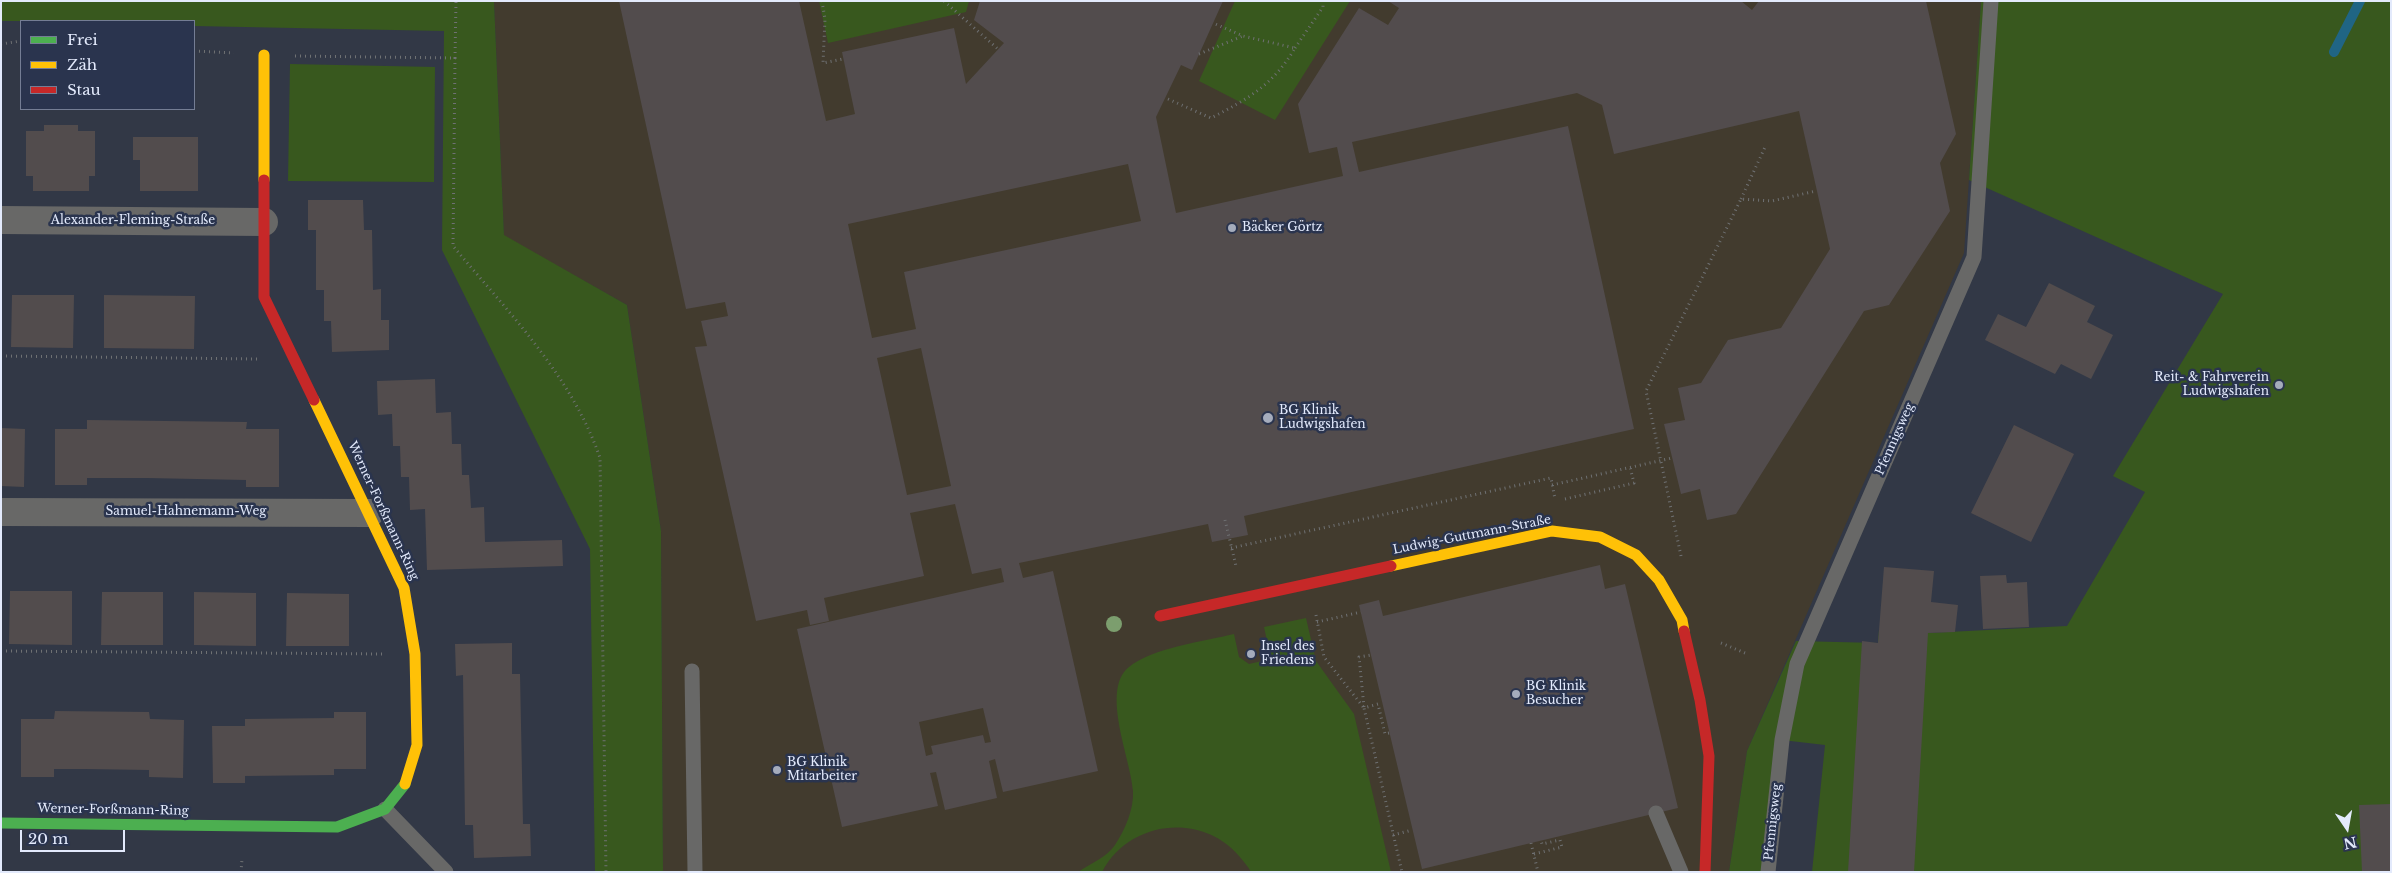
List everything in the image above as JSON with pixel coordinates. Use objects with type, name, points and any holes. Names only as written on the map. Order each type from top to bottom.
[{"type":"street","name":"Werner-Forßmann-Ring","points":[[1,823],[338,826],[384,809],[408,781],[417,745],[415,654],[404,588],[370,513],[264,297],[264,55]]},
{"type":"street","name":"Alexander-Fleming-Straße","points":[[1,220],[264,222]]},
{"type":"street","name":"Samuel-Hahnemann-Weg","points":[[1,512],[370,513]]},
{"type":"street","name":"Ludwig-Guttmann-Straße","points":[[1160,616],[1552,531],[1600,537],[1636,555],[1659,580],[1682,620],[1700,700],[1709,756],[1705,872]]},
{"type":"lane","name":"Pfennigsweg","points":[[1768,872],[1782,740],[1797,664],[1974,257],[1991,1]]},
{"type":"lane","points":[[692,671],[695,872]]},
{"type":"lane","points":[[384,809],[446,872]]},
{"type":"lane","points":[[1656,813],[1681,872]]},
{"type":"path","points":[[456,1],[453,246],[553,366],[593,436],[600,458],[606,872]]},
{"type":"path","points":[[822,1],[825,19],[823,63],[843,58]]},
{"type":"path","points":[[944,1],[999,50]]},
{"type":"path","points":[[1168,98],[1211,118],[1250,98],[1283,68],[1323,7],[1323,1]]},
{"type":"path","points":[[1213,23],[1243,36],[1295,48]]},
{"type":"path","points":[[1199,54],[1243,36]]},
{"type":"path","points":[[1,44],[20,41]]},
{"type":"path","points":[[195,51],[264,55],[455,58]]},
{"type":"path","points":[[1683,563],[1646,391],[1766,145]]},
{"type":"path","points":[[1741,199],[1772,201],[1816,191]]},
{"type":"path","points":[[1,356],[295,359]]},
{"type":"path","points":[[1552,485],[1672,458]]},
{"type":"path","points":[[1231,548],[1551,478],[1555,501],[1634,483],[1630,467]]},
{"type":"path","points":[[1314,607],[1324,657],[1364,708]]},
{"type":"path","points":[[1317,622],[1361,612]]},
{"type":"path","points":[[1719,642],[1745,652]]},
{"type":"path","points":[[1,651],[415,654]]},
{"type":"path","points":[[1370,655],[1359,657],[1364,708],[1402,872]]},
{"type":"path","points":[[1364,708],[1378,704],[1385,734],[1389,733]]},
{"type":"path","points":[[1393,835],[1412,830]]},
{"type":"path","points":[[1534,854],[1562,847],[1560,840],[1542,844],[1541,841]]},
{"type":"path","points":[[1531,843],[1538,872]]},
{"type":"shaded area","name":"BG Klinik Ludwigshafen","points":[[494,1],[1981,1],[1964,253],[1747,751],[1729,872],[663,872],[661,531],[627,305],[504,236]]},
{"type":"green space","points":[[1,1],[494,1],[504,235],[627,305],[661,531],[663,872],[595,872],[590,549],[442,250],[444,31],[195,26],[195,20],[1,21]]},
{"type":"green space","points":[[819,1],[969,1],[966,12],[828,43]]},
{"type":"green space","points":[[1235,1],[1350,1],[1275,120],[1199,81]]},
{"type":"green space","name":"Reit- & Fahrverein Ludwigshafen","points":[[1981,1],[2391,1],[2391,872],[1812,872],[1825,745],[1782,740],[1768,872],[1729,872],[1747,751],[1796,641],[1878,643],[1879,630],[1928,633],[2067,626],[2145,492],[2113,476],[2223,294],[1969,180]]},
{"type":"green space","points":[[290,64],[435,67],[434,182],[288,181]]},
{"type":"green space","points":[[1306,618],[1316,661],[1354,714],[1391,872],[1251,872],[1239,856],[1224,842],[1206,833],[1187,828],[1167,828],[1147,832],[1130,841],[1114,855],[1102,872],[1078,872],[1103,857],[1112,849],[1122,833],[1130,812],[1133,791],[1117,708],[1117,692],[1121,678],[1129,667],[1139,660],[1165,650],[1234,634],[1239,657],[1249,664],[1262,661],[1269,650],[1264,627]]},
{"type":"building","points":[[619,1],[799,1],[826,121],[855,114],[842,52],[954,28],[966,84],[1004,43],[974,20],[980,1],[1223,1],[1192,70],[1181,65],[1156,117],[1176,213],[1343,176],[1337,147],[1309,153],[1298,104],[1359,8],[1388,25],[1399,8],[1388,1],[1741,1],[1752,10],[1759,1],[1926,1],[1956,134],[1940,163],[1950,211],[1889,305],[1864,311],[1736,514],[1707,520],[1700,489],[1681,494],[1664,424],[1685,420],[1678,388],[1701,383],[1728,340],[1781,328],[1830,249],[1799,111],[1614,154],[1602,105],[1577,93],[1352,142],[1359,172],[1568,126],[1634,429],[1244,516],[1248,535],[1212,542],[1208,524],[1019,563],[1023,578],[1053,571],[1098,771],[1003,792],[995,759],[989,761],[997,798],[945,810],[936,772],[930,773],[938,806],[842,827],[797,629],[1004,582],[1001,568],[972,574],[955,504],[910,513],[924,576],[824,598],[829,621],[810,625],[807,610],[756,621],[695,347],[707,346],[701,321],[728,316],[725,302],[686,309]],"holes":[[[1128,164],[1141,221],[904,272],[916,329],[872,338],[848,224]],[[921,348],[951,486],[907,495],[877,358]],[[983,708],[991,742],[985,743],[983,735],[931,746],[933,754],[926,756],[919,722]]]},
{"type":"building","points":[[44,125],[78,125],[78,131],[95,131],[95,176],[89,176],[89,191],[33,191],[33,176],[26,176],[26,131],[44,131]]},
{"type":"building","points":[[133,137],[198,137],[198,191],[140,191],[140,160],[133,160]]},
{"type":"building","points":[[308,200],[363,200],[364,230],[372,230],[373,290],[381,289],[381,320],[389,320],[389,350],[332,352],[331,321],[324,321],[324,290],[316,290],[316,230],[308,230]]},
{"type":"building","points":[[2049,283],[2095,306],[2087,322],[2113,335],[2091,379],[2061,364],[2055,374],[1985,340],[1998,314],[2026,327]]},
{"type":"building","points":[[12,295],[74,295],[73,348],[11,347]]},
{"type":"building","points":[[104,295],[195,296],[194,349],[104,348]]},
{"type":"building","points":[[435,379],[436,413],[451,412],[452,444],[461,444],[462,475],[469,475],[471,508],[484,507],[485,542],[562,540],[563,566],[427,570],[425,509],[410,510],[409,477],[401,477],[400,446],[393,446],[392,414],[378,415],[377,381]]},
{"type":"building","points":[[87,420],[247,422],[246,429],[279,429],[279,487],[246,487],[246,480],[147,478],[87,478],[87,485],[55,485],[55,429],[87,429]]},
{"type":"building","points":[[2014,425],[2074,454],[2031,542],[1971,513]]},
{"type":"building","points":[[1,428],[25,429],[24,487],[1,486]]},
{"type":"building","name":"BG Klinik Besucher","points":[[1600,565],[1605,589],[1625,584],[1678,808],[1422,869],[1359,605],[1379,600],[1383,616]]},
{"type":"building","points":[[1884,567],[1934,571],[1931,602],[1958,605],[1955,632],[1928,633],[1914,872],[1848,872],[1862,641],[1878,643]]},
{"type":"building","points":[[2006,575],[2007,583],[2027,582],[2029,627],[1983,629],[1980,576]]},
{"type":"building","points":[[10,591],[72,591],[72,645],[9,644]]},
{"type":"building","points":[[102,592],[163,592],[163,645],[101,645]]},
{"type":"building","points":[[194,592],[256,593],[256,646],[194,645]]},
{"type":"building","points":[[287,593],[349,594],[349,646],[286,646]]},
{"type":"building","points":[[512,643],[512,674],[520,674],[523,824],[530,824],[531,856],[474,858],[473,825],[465,825],[463,675],[456,676],[455,644]]},
{"type":"building","points":[[55,711],[149,712],[150,719],[184,720],[183,778],[149,777],[149,770],[85,769],[54,769],[54,777],[21,777],[21,719],[54,719]]},
{"type":"building","points":[[334,712],[366,712],[366,769],[334,769],[334,775],[245,776],[245,783],[213,783],[212,726],[245,726],[245,719],[334,718]]},
{"type":"building","points":[[2391,804],[2391,872],[2362,872],[2359,805]]},
{"type":"waterway","points":[[2334,52],[2360,1]]},
{"type":"traffic: fast","points":[[1,823],[337,827],[385,809],[405,784]]},
{"type":"traffic: slow","points":[[264,55],[264,180]]},
{"type":"traffic: slow","points":[[314,400],[404,588],[415,654],[417,745],[405,784]]},
{"type":"traffic: slow","points":[[1391,566],[1552,531],[1600,537],[1636,555],[1659,580],[1682,620],[1684,631]]},
{"type":"traffic: jam","points":[[264,180],[264,297],[314,400]]},
{"type":"traffic: jam","points":[[1160,616],[1391,566]]},
{"type":"traffic: jam","points":[[1684,631],[1700,700],[1709,756],[1705,872]]},
{"type":"place","name":"Bäcker Görtz","points":[[1232,228]]},
{"type":"place","name":"Reit- & Fahrverein Ludwigshafen","points":[[2279,385]]},
{"type":"place","name":"BG Klinik Ludwigshafen","points":[[1268,418]]},
{"type":"place","name":"Insel des Friedens","points":[[1251,654]]},
{"type":"place","name":"BG Klinik Besucher","points":[[1516,694]]},
{"type":"place","name":"BG Klinik Mitarbeiter","points":[[777,770]]}]
